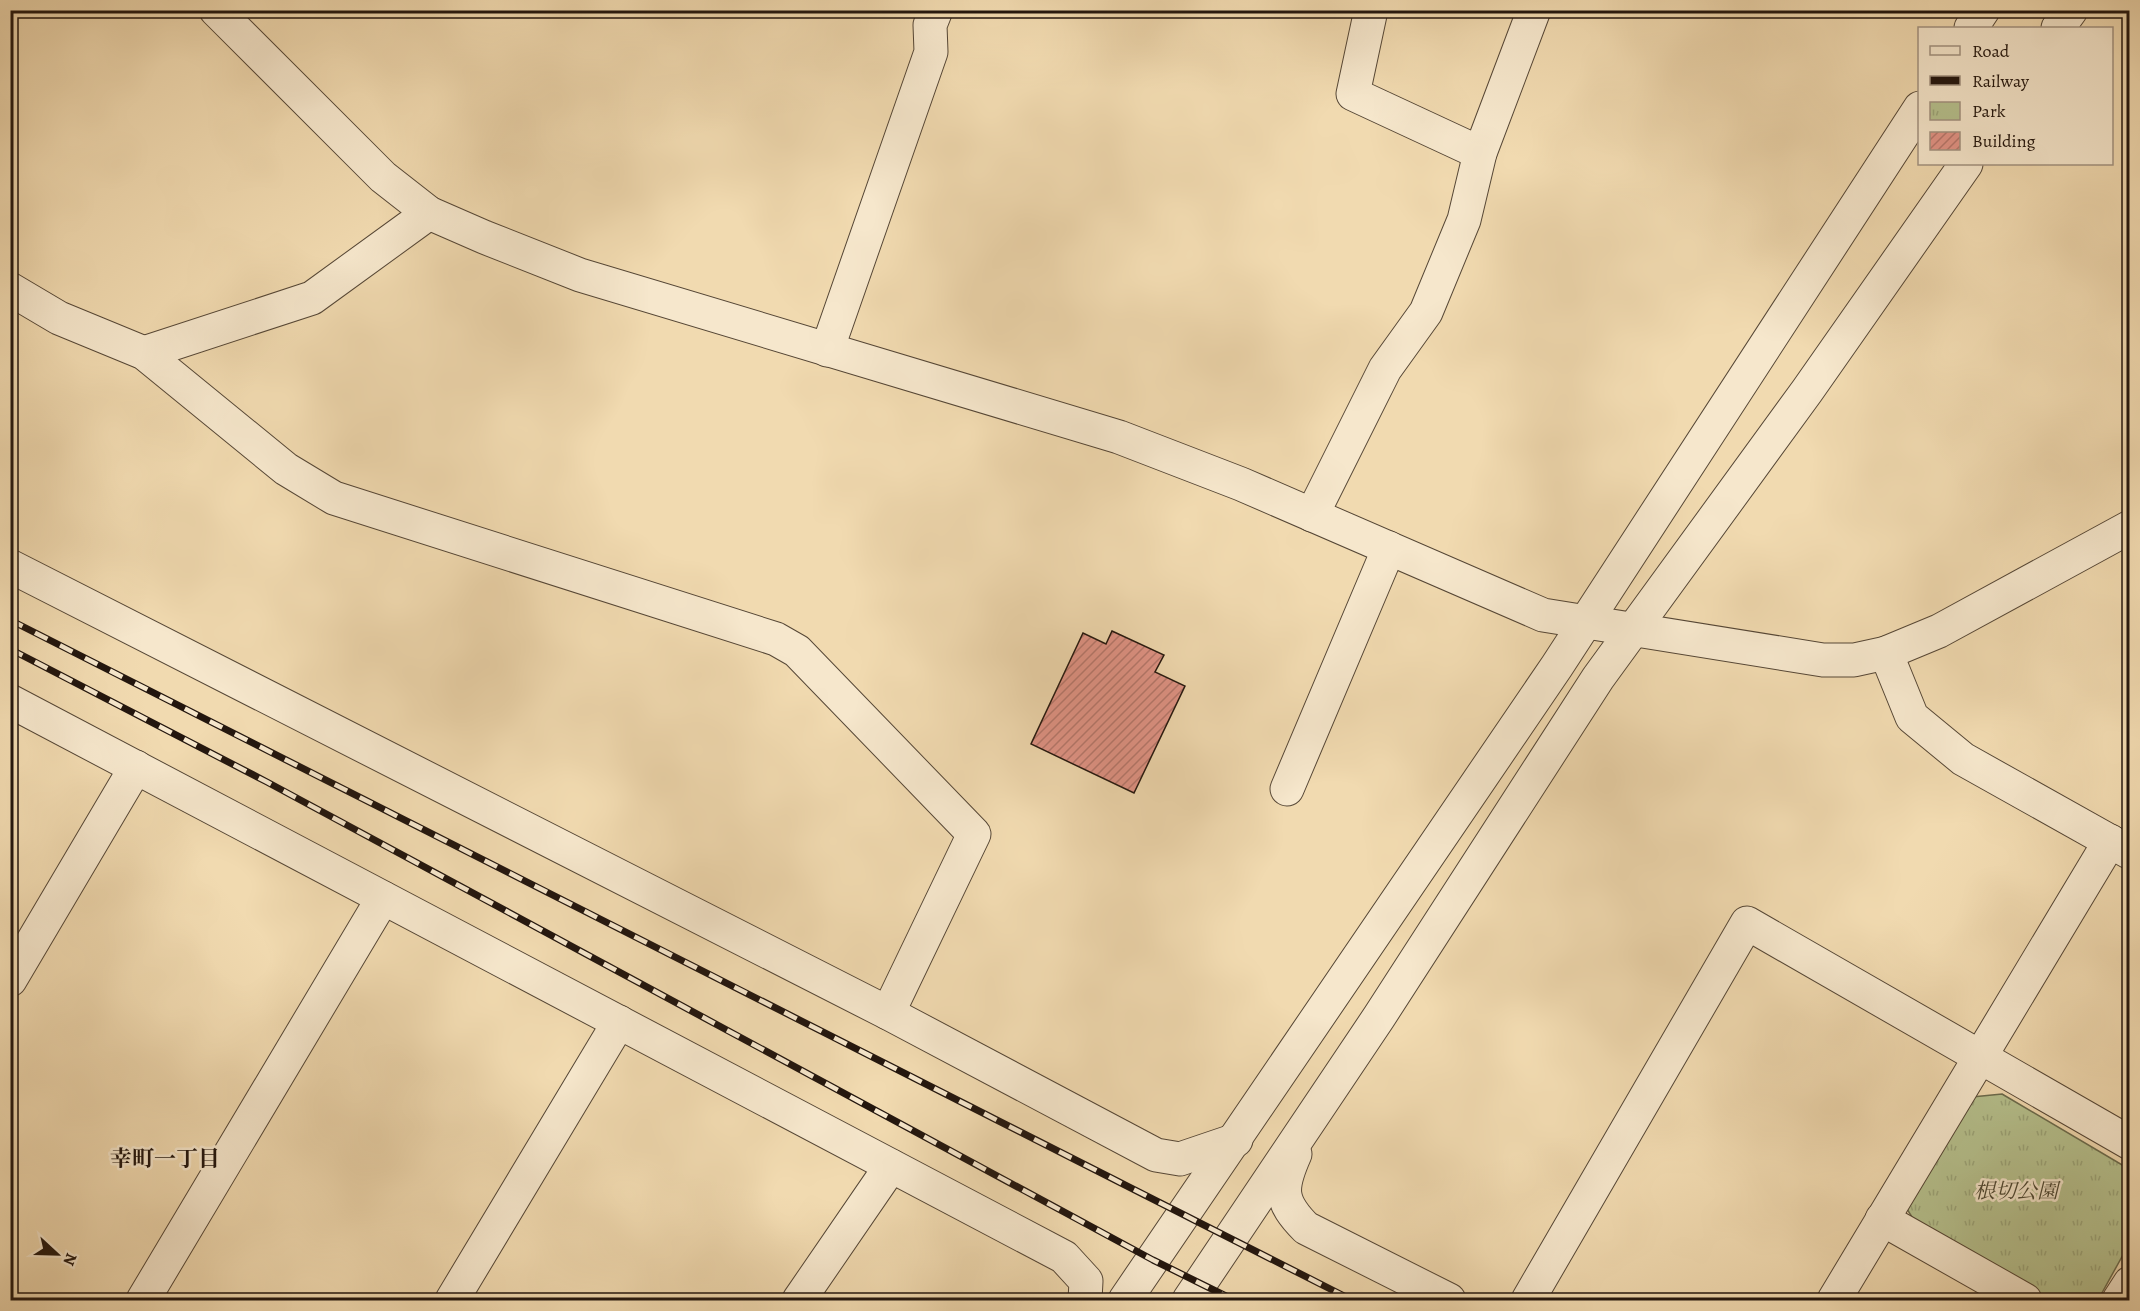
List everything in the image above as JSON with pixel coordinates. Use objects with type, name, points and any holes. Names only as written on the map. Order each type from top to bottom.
[{"type":"street","points":[[216,10],[383,177],[429,213],[580,275],[1119,437],[1312,515],[1543,615],[1823,660],[1854,660],[1886,653],[1939,631],[2130,527]]},
{"type":"street","points":[[827,350],[931,52],[930,25],[936,10]]},
{"type":"street","points":[[1312,515],[1385,369],[1426,312],[1464,220],[1480,153],[1534,10]]},
{"type":"street","points":[[1972,27],[1983,10]]},
{"type":"street","points":[[2059,27],[2071,10]]},
{"type":"street","points":[[1362,13],[1353,94],[1480,153]]},
{"type":"street","points":[[1125,1300],[1236,1140],[1586,622],[1918,111]]},
{"type":"street","points":[[1189,1300],[1311,1115],[1379,1017],[1598,678],[1807,391],[1965,165]]},
{"type":"street","points":[[144,352],[312,298],[429,213]]},
{"type":"street","points":[[10,289],[59,318],[144,352],[286,469],[334,498],[776,639],[797,651],[974,834],[888,1013]]},
{"type":"street","points":[[1287,789],[1389,548]]},
{"type":"street","points":[[10,566],[888,1013],[1156,1155],[1180,1159],[1236,1140]]},
{"type":"street","points":[[1834,1300],[1980,1056],[2120,847],[1963,759],[1912,717],[1886,653]]},
{"type":"street","points":[[10,700],[1064,1257],[1086,1281],[1085,1300]]},
{"type":"street","points":[[10,980],[136,767]]},
{"type":"street","points":[[143,1300],[383,898]]},
{"type":"street","points":[[1528,1300],[1747,923],[2130,1143]]},
{"type":"street","points":[[453,1300],[619,1022]]},
{"type":"street","points":[[1311,1115],[1288,1168],[1284,1191],[1289,1211],[1306,1228],[1449,1300]]},
{"type":"street","points":[[799,1300],[891,1166]]},
{"type":"street","points":[[1882,1220],[2025,1300]]},
{"type":"street","points":[[2119,1300],[2130,1283]]},
{"type":"green space","name":"根切公園","points":[[2002,1094],[2129,1169],[2129,1244],[2098,1300],[2052,1300],[1915,1222],[1907,1209],[1972,1097]]},
{"type":"building","points":[[1112,631],[1164,655],[1155,672],[1185,686],[1134,793],[1031,744],[1083,633],[1106,644]]},
{"type":"railway","points":[[10,620],[1352,1300]]},
{"type":"railway","points":[[10,649],[267,782],[1153,1260],[1234,1300]]},
{"type":"district","name":"幸町一丁目","points":[[165,1159]]}]
